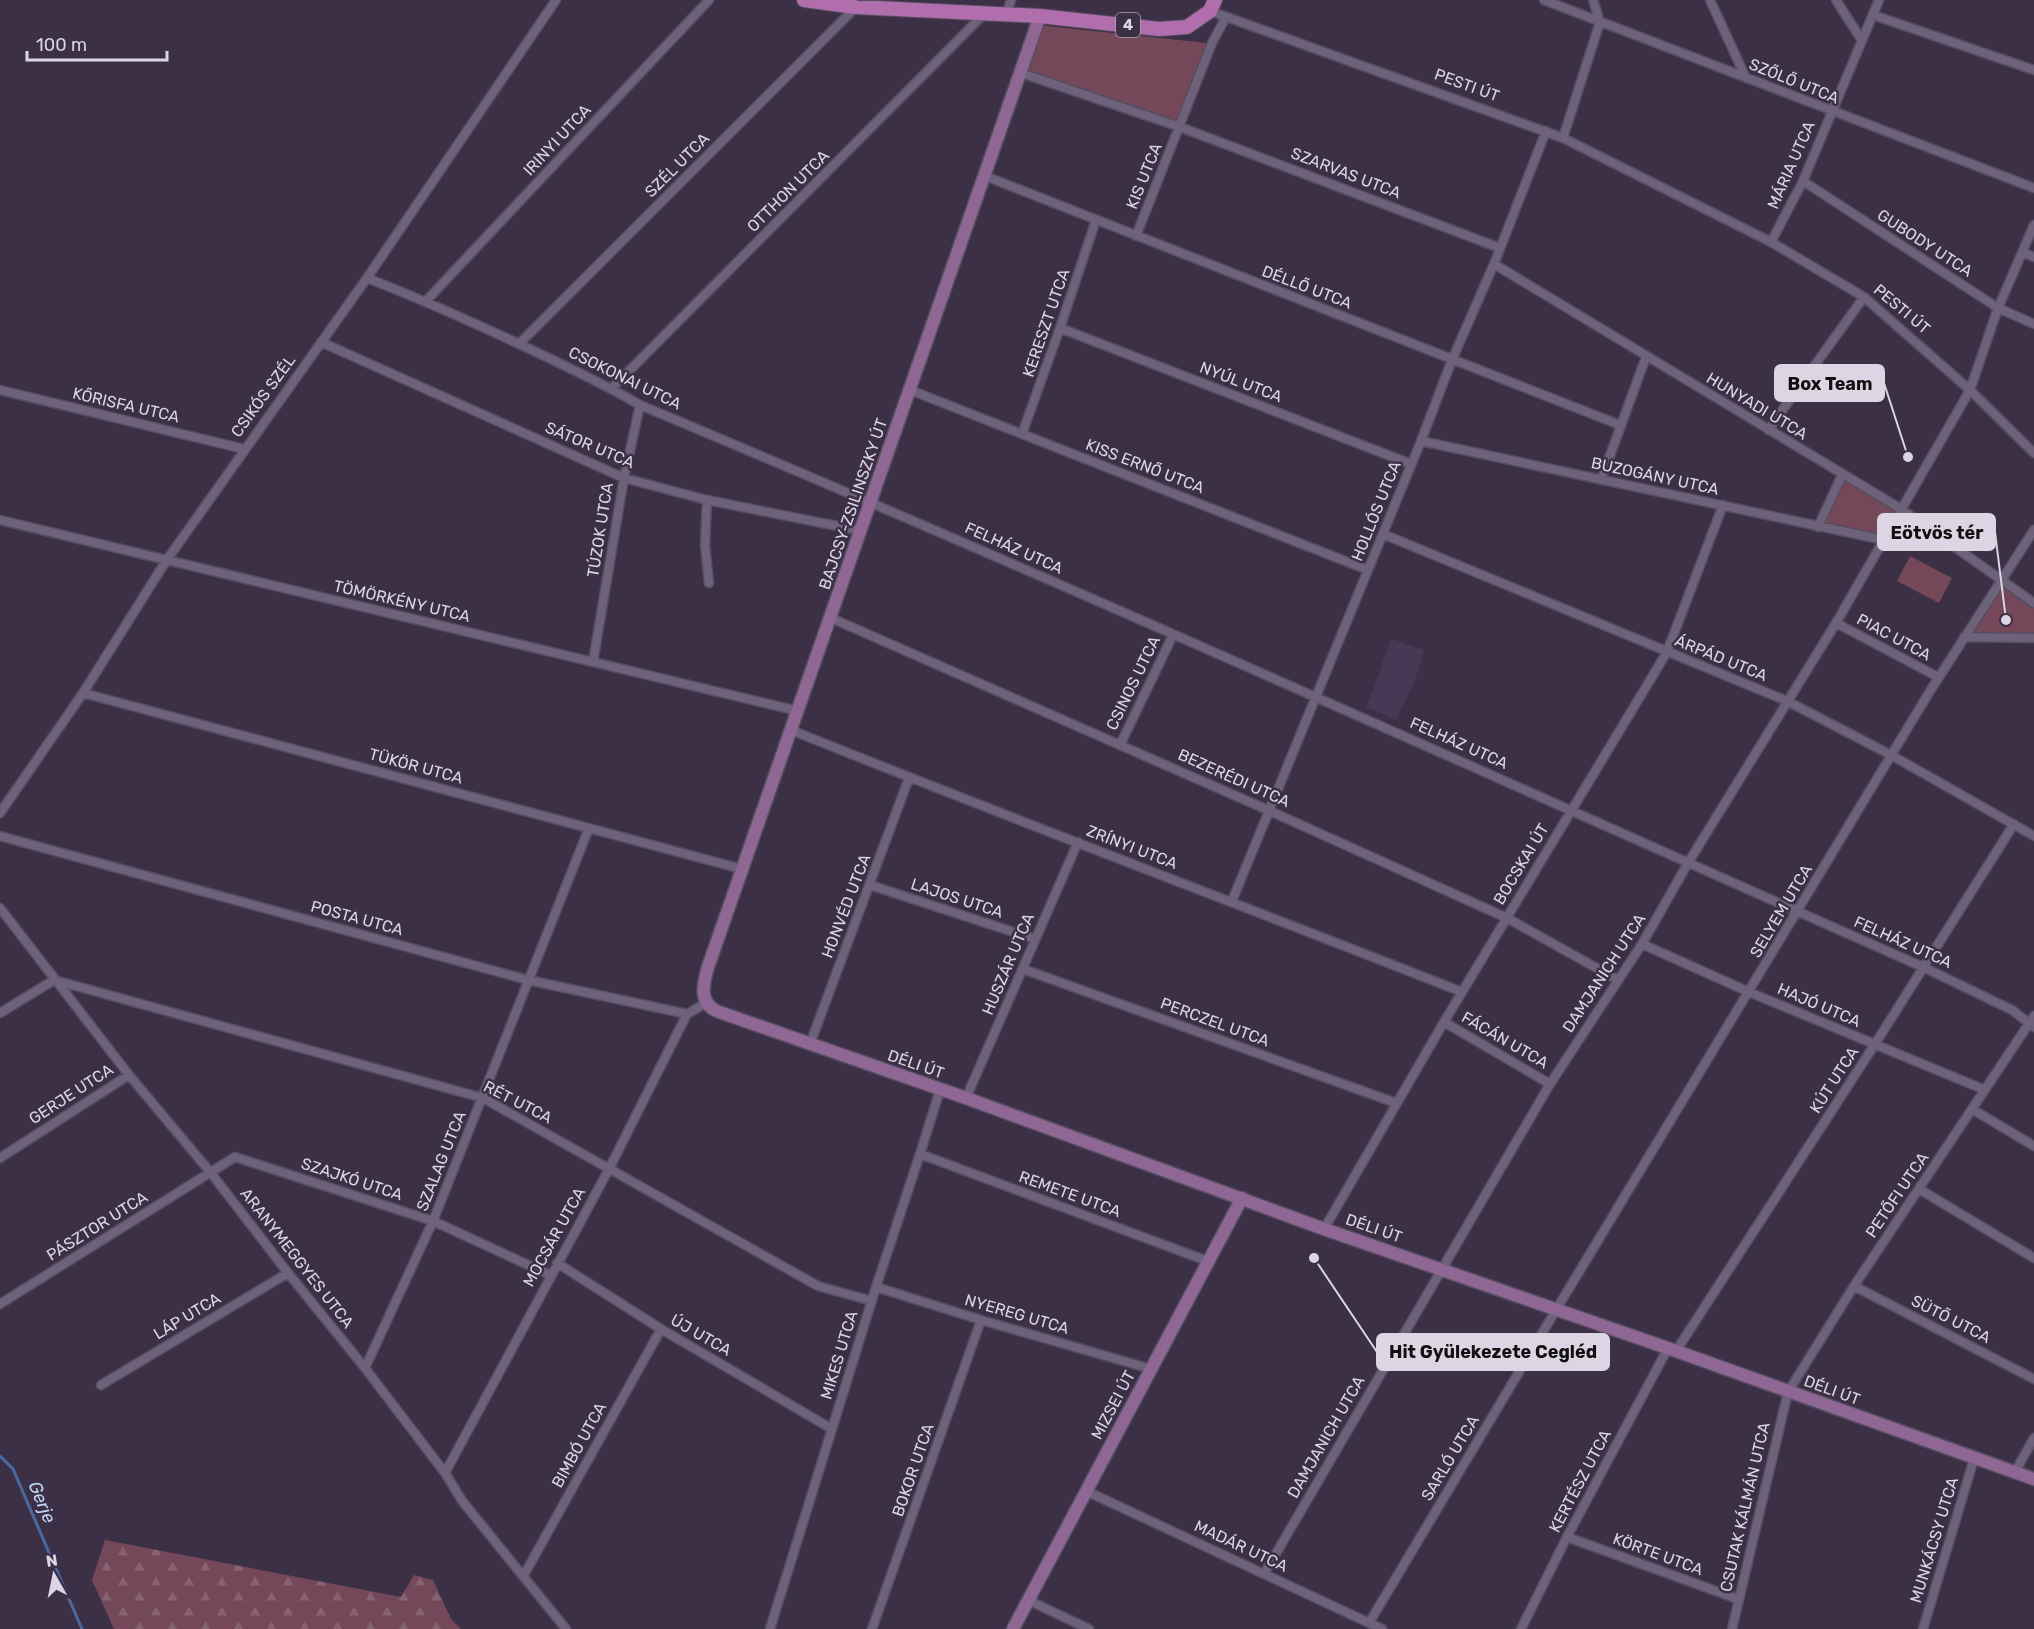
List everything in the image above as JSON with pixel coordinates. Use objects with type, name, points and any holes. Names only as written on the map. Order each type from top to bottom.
[{"type":"main road","name":"PESTI ÚT","points":[[804,0],[856,7],[1040,16],[1159,29],[1187,27],[1213,6]]},
{"type":"main road","name":"BAJCSY-ZSILINSZKY ÚT","points":[[706,1003],[703,993],[708,967],[1040,16]]},
{"type":"main road","name":"DÉLI ÚT","points":[[706,1003],[712,1010],[966,1098],[1324,1229],[2034,1479]]},
{"type":"main road","name":"MIZSEI ÚT","points":[[1013,1629],[1242,1198]]},
{"type":"street","name":"CSIKÓS SZÉL","points":[[0,813],[83,693],[166,561],[367,278],[556,0]]},
{"type":"street","name":"IRINYI UTCA","points":[[426,302],[709,0]]},
{"type":"street","points":[[1006,15],[1011,0]]},
{"type":"street","name":"SZŐLŐ UTCA","points":[[1544,0],[2034,188]]},
{"type":"street","points":[[1563,138],[1600,22],[1593,0]]},
{"type":"street","points":[[1710,0],[1746,78]]},
{"type":"street","points":[[1836,0],[1862,39]]},
{"type":"street","name":"MÁRIA UTCA","points":[[1771,242],[1803,181],[1879,0]]},
{"type":"street","name":"PESTI ÚT","points":[[1213,6],[1226,17],[1563,138],[1771,242],[1864,297],[1971,390],[2034,453]]},
{"type":"street","name":"SZÉL UTCA","points":[[519,344],[856,7]]},
{"type":"street","name":"OTTHON UTCA","points":[[612,388],[984,14]]},
{"type":"street","points":[[1873,15],[2034,70]]},
{"type":"street","name":"KIS UTCA","points":[[1136,236],[1212,43],[1226,17]]},
{"type":"street","name":"SZARVAS UTCA","points":[[1021,73],[1180,127],[1500,248]]},
{"type":"street","name":"HOLLÓS UTCA","points":[[1232,901],[1452,360],[1494,264],[1546,131]]},
{"type":"street","name":"DÉLLŐ UTCA","points":[[985,176],[1620,425]]},
{"type":"street","name":"GUBODY UTCA","points":[[1803,181],[1998,308],[2034,324]]},
{"type":"street","name":"KERESZT UTCA","points":[[1022,434],[1096,220]]},
{"type":"street","name":"DAMJANICH UTCA","points":[[1264,1574],[1550,1084],[1642,945],[1688,863],[1836,623],[1971,390],[1998,308],[2034,225]]},
{"type":"street","points":[[2022,252],[2034,257]]},
{"type":"street","name":"HUNYADI UTCA","points":[[1494,264],[1901,509],[2034,603]]},
{"type":"street","name":"CSOKONAI UTCA","points":[[367,278],[519,344],[612,388],[640,405],[871,502]]},
{"type":"street","points":[[1768,430],[1864,297]]},
{"type":"street","name":"NYÚL UTCA","points":[[1060,328],[1411,464]]},
{"type":"street","name":"SÁTOR UTCA","points":[[321,342],[624,478],[708,500],[862,531]]},
{"type":"street","points":[[1601,480],[1646,357]]},
{"type":"street","name":"KŐRISFA UTCA","points":[[0,390],[244,449]]},
{"type":"street","name":"KISS ERNŐ UTCA","points":[[910,390],[1368,570]]},
{"type":"street","name":"TÚZOK UTCA","points":[[593,662],[624,478],[640,405]]},
{"type":"street","name":"BUZOGÁNY UTCA","points":[[1421,441],[1884,540]]},
{"type":"street","points":[[1818,527],[1842,475]]},
{"type":"street","points":[[708,500],[705,544],[709,583]]},
{"type":"street","name":"FELHÁZ UTCA","points":[[871,502],[1572,809],[1923,967],[2032,1022]]},
{"type":"street","name":"BOCSKAI ÚT","points":[[1324,1229],[1444,1022],[1667,652],[1723,505]]},
{"type":"street","name":"TÖMÖRKÉNY UTCA","points":[[0,520],[798,711]]},
{"type":"street","name":"SELYEM UTCA","points":[[1556,1310],[1938,677],[2034,530]]},
{"type":"street","name":"ÁRPÁD UTCA","points":[[1383,534],[1787,701],[1891,755],[2034,836]]},
{"type":"street","name":"BEZERÉDI UTCA","points":[[831,618],[1270,811],[1506,918],[1618,980]]},
{"type":"street","name":"PIAC UTCA","points":[[1836,623],[1938,677]]},
{"type":"street","name":"CSINOS UTCA","points":[[1120,745],[1173,635]]},
{"type":"street","points":[[1964,637],[2034,638]]},
{"type":"street","name":"TÜKÖR UTCA","points":[[83,693],[742,869]]},
{"type":"street","name":"ZRÍNYI UTCA","points":[[791,730],[1462,992]]},
{"type":"street","name":"HONVÉD UTCA","points":[[810,1044],[909,778]]},
{"type":"street","name":"KÚT UTCA","points":[[1672,1350],[1875,1044],[2014,824]]},
{"type":"street","name":"SZALAG UTCA","points":[[365,1368],[433,1221],[589,828]]},
{"type":"street","name":"POSTA UTCA","points":[[0,836],[528,980],[687,1014]]},
{"type":"street","name":"HUSZÁR UTCA","points":[[966,1098],[1078,842]]},
{"type":"street","name":"LAJOS UTCA","points":[[870,885],[1035,939]]},
{"type":"street","name":"ARANYMEGGYES UTCA","points":[[0,908],[129,1075],[211,1173],[365,1368],[445,1473],[463,1502],[566,1629]]},
{"type":"street","name":"HAJÓ UTCA","points":[[1642,945],[1985,1090]]},
{"type":"street","name":"PERCZEL UTCA","points":[[1023,969],[1396,1103]]},
{"type":"street","points":[[0,1013],[54,980]]},
{"type":"street","name":"RÉT UTCA","points":[[54,980],[483,1098],[818,1287],[872,1301]]},
{"type":"street","points":[[687,1014],[706,1003]]},
{"type":"street","name":"MOCSÁR UTCA","points":[[445,1473],[609,1169],[687,1014]]},
{"type":"street","name":"FÁCÁN UTCA","points":[[1444,1022],[1550,1084]]},
{"type":"street","name":"PETŐFI UTCA","points":[[1788,1392],[1854,1286],[2032,1022]]},
{"type":"street","name":"GERJE UTCA","points":[[0,1158],[129,1075]]},
{"type":"street","name":"MIKES UTCA","points":[[771,1629],[876,1287],[940,1090]]},
{"type":"street","points":[[1972,1108],[2034,1146]]},
{"type":"street","name":"REMETE UTCA","points":[[920,1154],[1209,1262]]},
{"type":"street","name":"SZAJKÓ UTCA","points":[[211,1173],[236,1157],[433,1221],[550,1275]]},
{"type":"street","name":"PÁSZTOR UTCA","points":[[0,1304],[211,1173]]},
{"type":"street","points":[[1919,1189],[2034,1258]]},
{"type":"street","name":"ÚJ UTCA","points":[[557,1263],[661,1329],[832,1429]]},
{"type":"street","name":"LÁP UTCA","points":[[101,1385],[288,1273]]},
{"type":"street","name":"SÜTŐ UTCA","points":[[1854,1286],[2034,1379]]},
{"type":"street","name":"NYEREG UTCA","points":[[876,1287],[1151,1369]]},
{"type":"street","name":"SARLÓ UTCA","points":[[1370,1623],[1556,1310]]},
{"type":"street","name":"BOKOR UTCA","points":[[872,1629],[981,1320]]},
{"type":"street","name":"BIMBÓ UTCA","points":[[524,1575],[661,1329]]},
{"type":"street","name":"KERTÉSZ UTCA","points":[[1521,1629],[1568,1537],[1672,1350]]},
{"type":"street","name":"CSUTAK KÁLMÁN UTCA","points":[[1732,1629],[1788,1392]]},
{"type":"street","points":[[2015,1472],[2034,1438]]},
{"type":"street","name":"MUNKÁCSY UTCA","points":[[1923,1629],[1974,1459]]},
{"type":"street","name":"MADÁR UTCA","points":[[1086,1491],[1382,1629]]},
{"type":"street","name":"KÖRTE UTCA","points":[[1568,1537],[1738,1599]]},
{"type":"street","points":[[1028,1600],[1089,1629]]},
{"type":"shaded area","points":[[1391,639],[1424,650],[1415,680],[1396,720],[1367,707]]},
{"type":"green space","points":[[1037,25],[1207,43],[1179,122],[1021,73]]},
{"type":"green space","points":[[1842,475],[1901,509],[1884,540],[1818,527]]},
{"type":"green space","points":[[1910,556],[1952,578],[1939,603],[1897,581]]},
{"type":"green space","points":[[2003,582],[2034,605],[2034,636],[1968,636]]},
{"type":"green space","points":[[105,1540],[401,1597],[414,1575],[433,1580],[451,1619],[461,1629],[114,1629],[92,1580]]},
{"type":"waterway","name":"Gerje","points":[[0,1456],[13,1469],[82,1629]]},
{"type":"place","name":"Box Team","points":[[1908,457]]},
{"type":"place","name":"Eötvös tér","points":[[2006,620]]},
{"type":"place","name":"Hit Gyülekezete Cegléd","points":[[1314,1258]]}]
